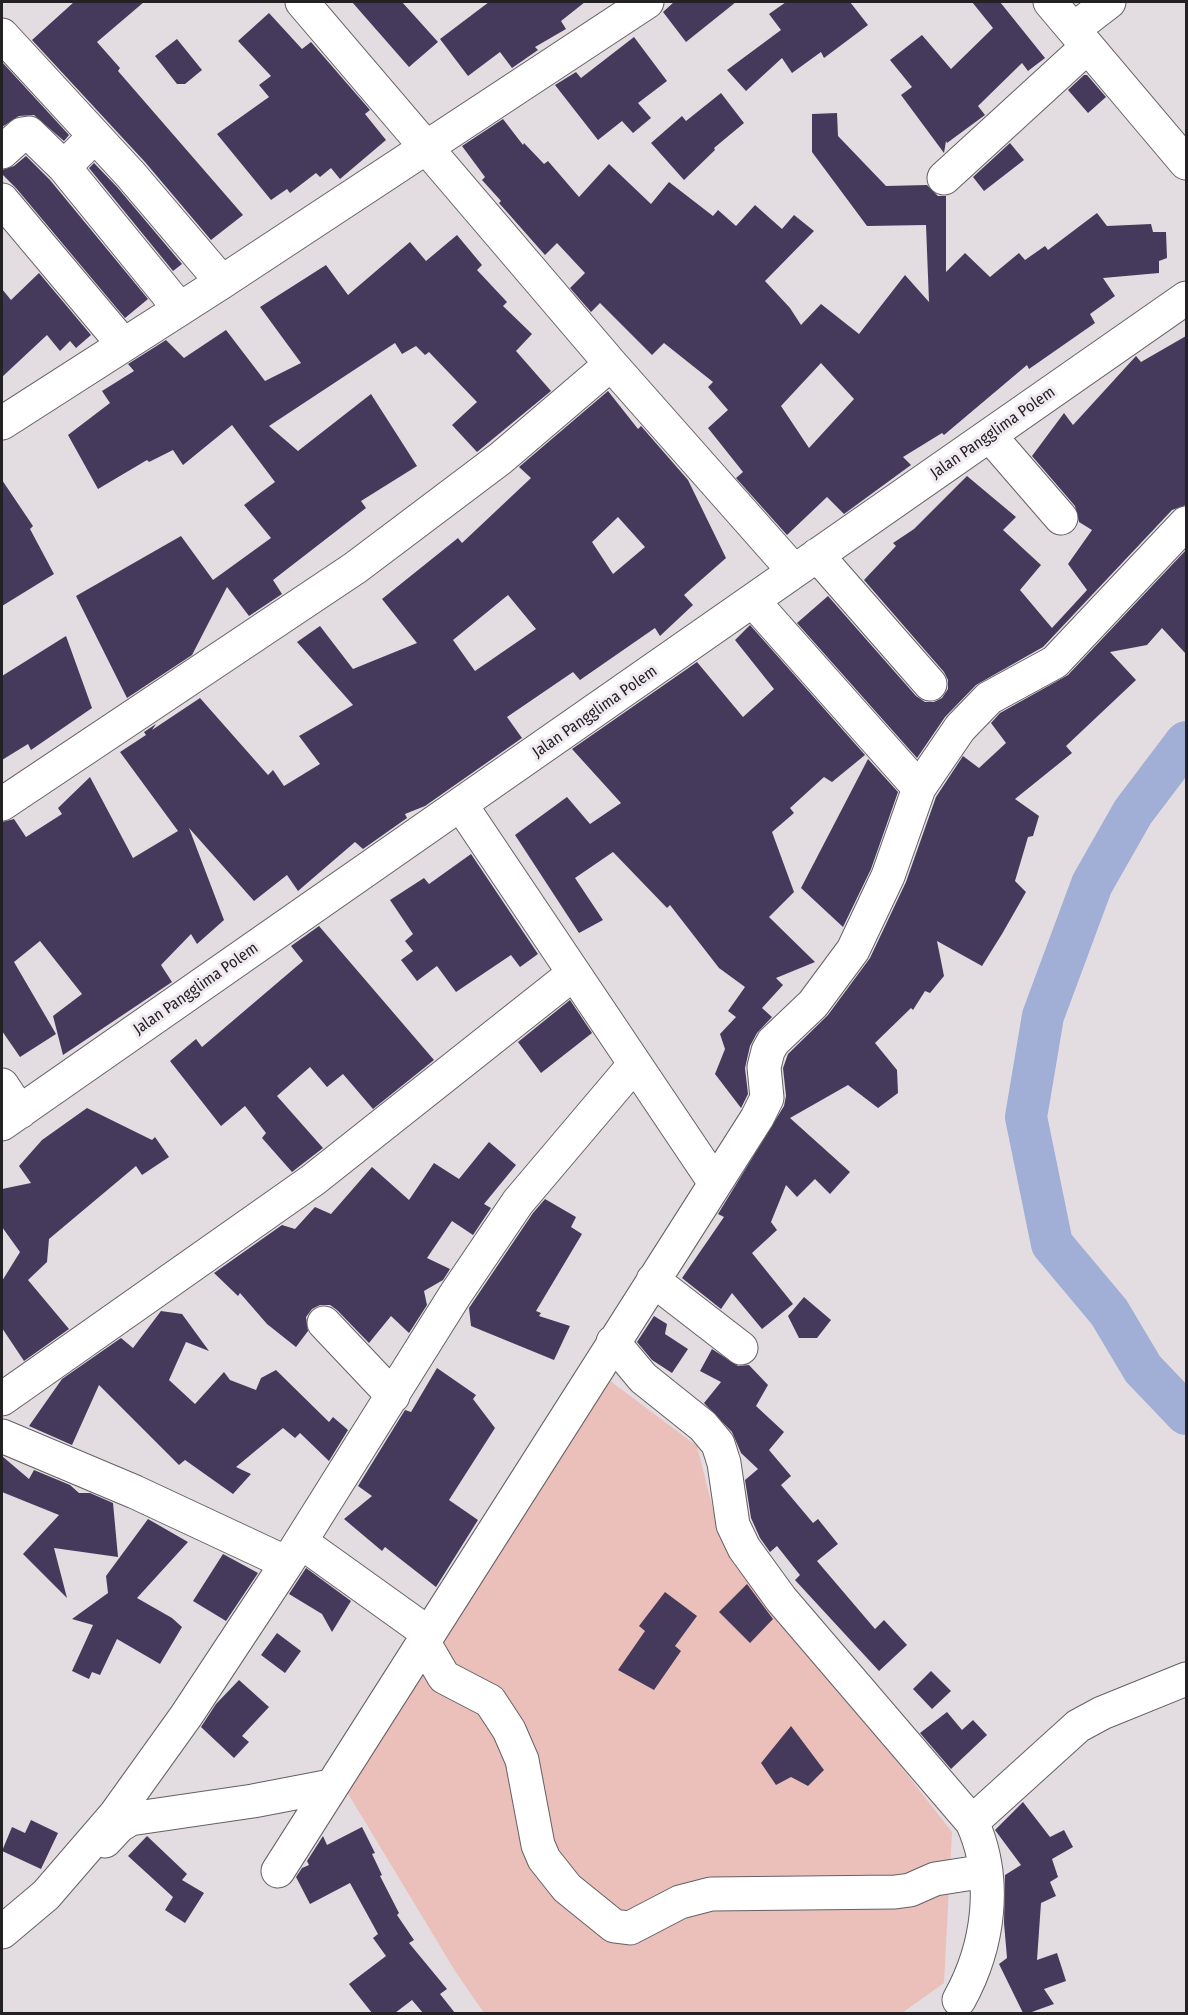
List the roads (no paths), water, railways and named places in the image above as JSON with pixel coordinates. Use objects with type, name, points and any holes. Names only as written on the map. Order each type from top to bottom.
[{"type":"street","points":[[302,2],[611,364],[806,563],[930,684]]},
{"type":"street","points":[[2,423],[222,282],[647,2]]},
{"type":"street","points":[[1050,2],[1186,163]]},
{"type":"street","points":[[944,178],[1080,38],[1109,2]]},
{"type":"street","points":[[2,35],[96,136],[222,282]]},
{"type":"street","points":[[2,153],[22,134],[29,133],[64,167],[179,308]]},
{"type":"street","points":[[64,167],[96,136]]},
{"type":"street","points":[[2,200],[123,344]]},
{"type":"street","name":"Jalan Pangglima Polem","points":[[10,1118],[1186,298]]},
{"type":"street","points":[[2,804],[354,568],[501,458],[611,364]]},
{"type":"street","points":[[990,436],[1061,518]]},
{"type":"street","points":[[278,1870],[652,1280],[739,1147],[767,1098],[764,1067],[772,1042],[813,1004],[853,950],[888,876],[919,788],[974,711],[988,698],[1055,662],[1186,523]]},
{"type":"street","points":[[753,601],[919,788]]},
{"type":"street","points":[[461,805],[633,1065],[715,1183]]},
{"type":"street","points":[[2,1400],[313,1180],[573,974]]},
{"type":"street","points":[[2,1932],[46,1895],[115,1815],[186,1716],[294,1553],[455,1294],[518,1202],[633,1065]]},
{"type":"street","points":[[2,1085],[10,1118]]},
{"type":"street","points":[[652,1280],[741,1348]]},
{"type":"street","points":[[324,1323],[393,1396]]},
{"type":"street","points":[[613,1342],[643,1378],[703,1426],[718,1444],[724,1463],[733,1525],[744,1548],[781,1599],[972,1822],[984,1857],[988,1883],[982,1945],[972,1976],[958,2000]]},
{"type":"street","points":[[2,1436],[135,1492],[294,1553],[426,1637],[444,1677],[490,1701],[503,1720],[522,1760],[538,1845],[544,1859],[567,1887],[614,1926],[630,1928],[680,1902],[711,1894],[895,1893],[910,1890],[935,1879],[986,1871]]},
{"type":"street","points":[[972,1822],[1078,1726],[1102,1713],[1186,1679]]},
{"type":"street","points":[[46,1895],[68,1892],[105,1841],[119,1826],[130,1819],[253,1801],[331,1786]]},
{"type":"waterway","points":[[1186,742],[1133,812],[1092,884],[1043,1016],[1026,1117],[1052,1244],[1109,1312],[1143,1369],[1186,1414]]}]
